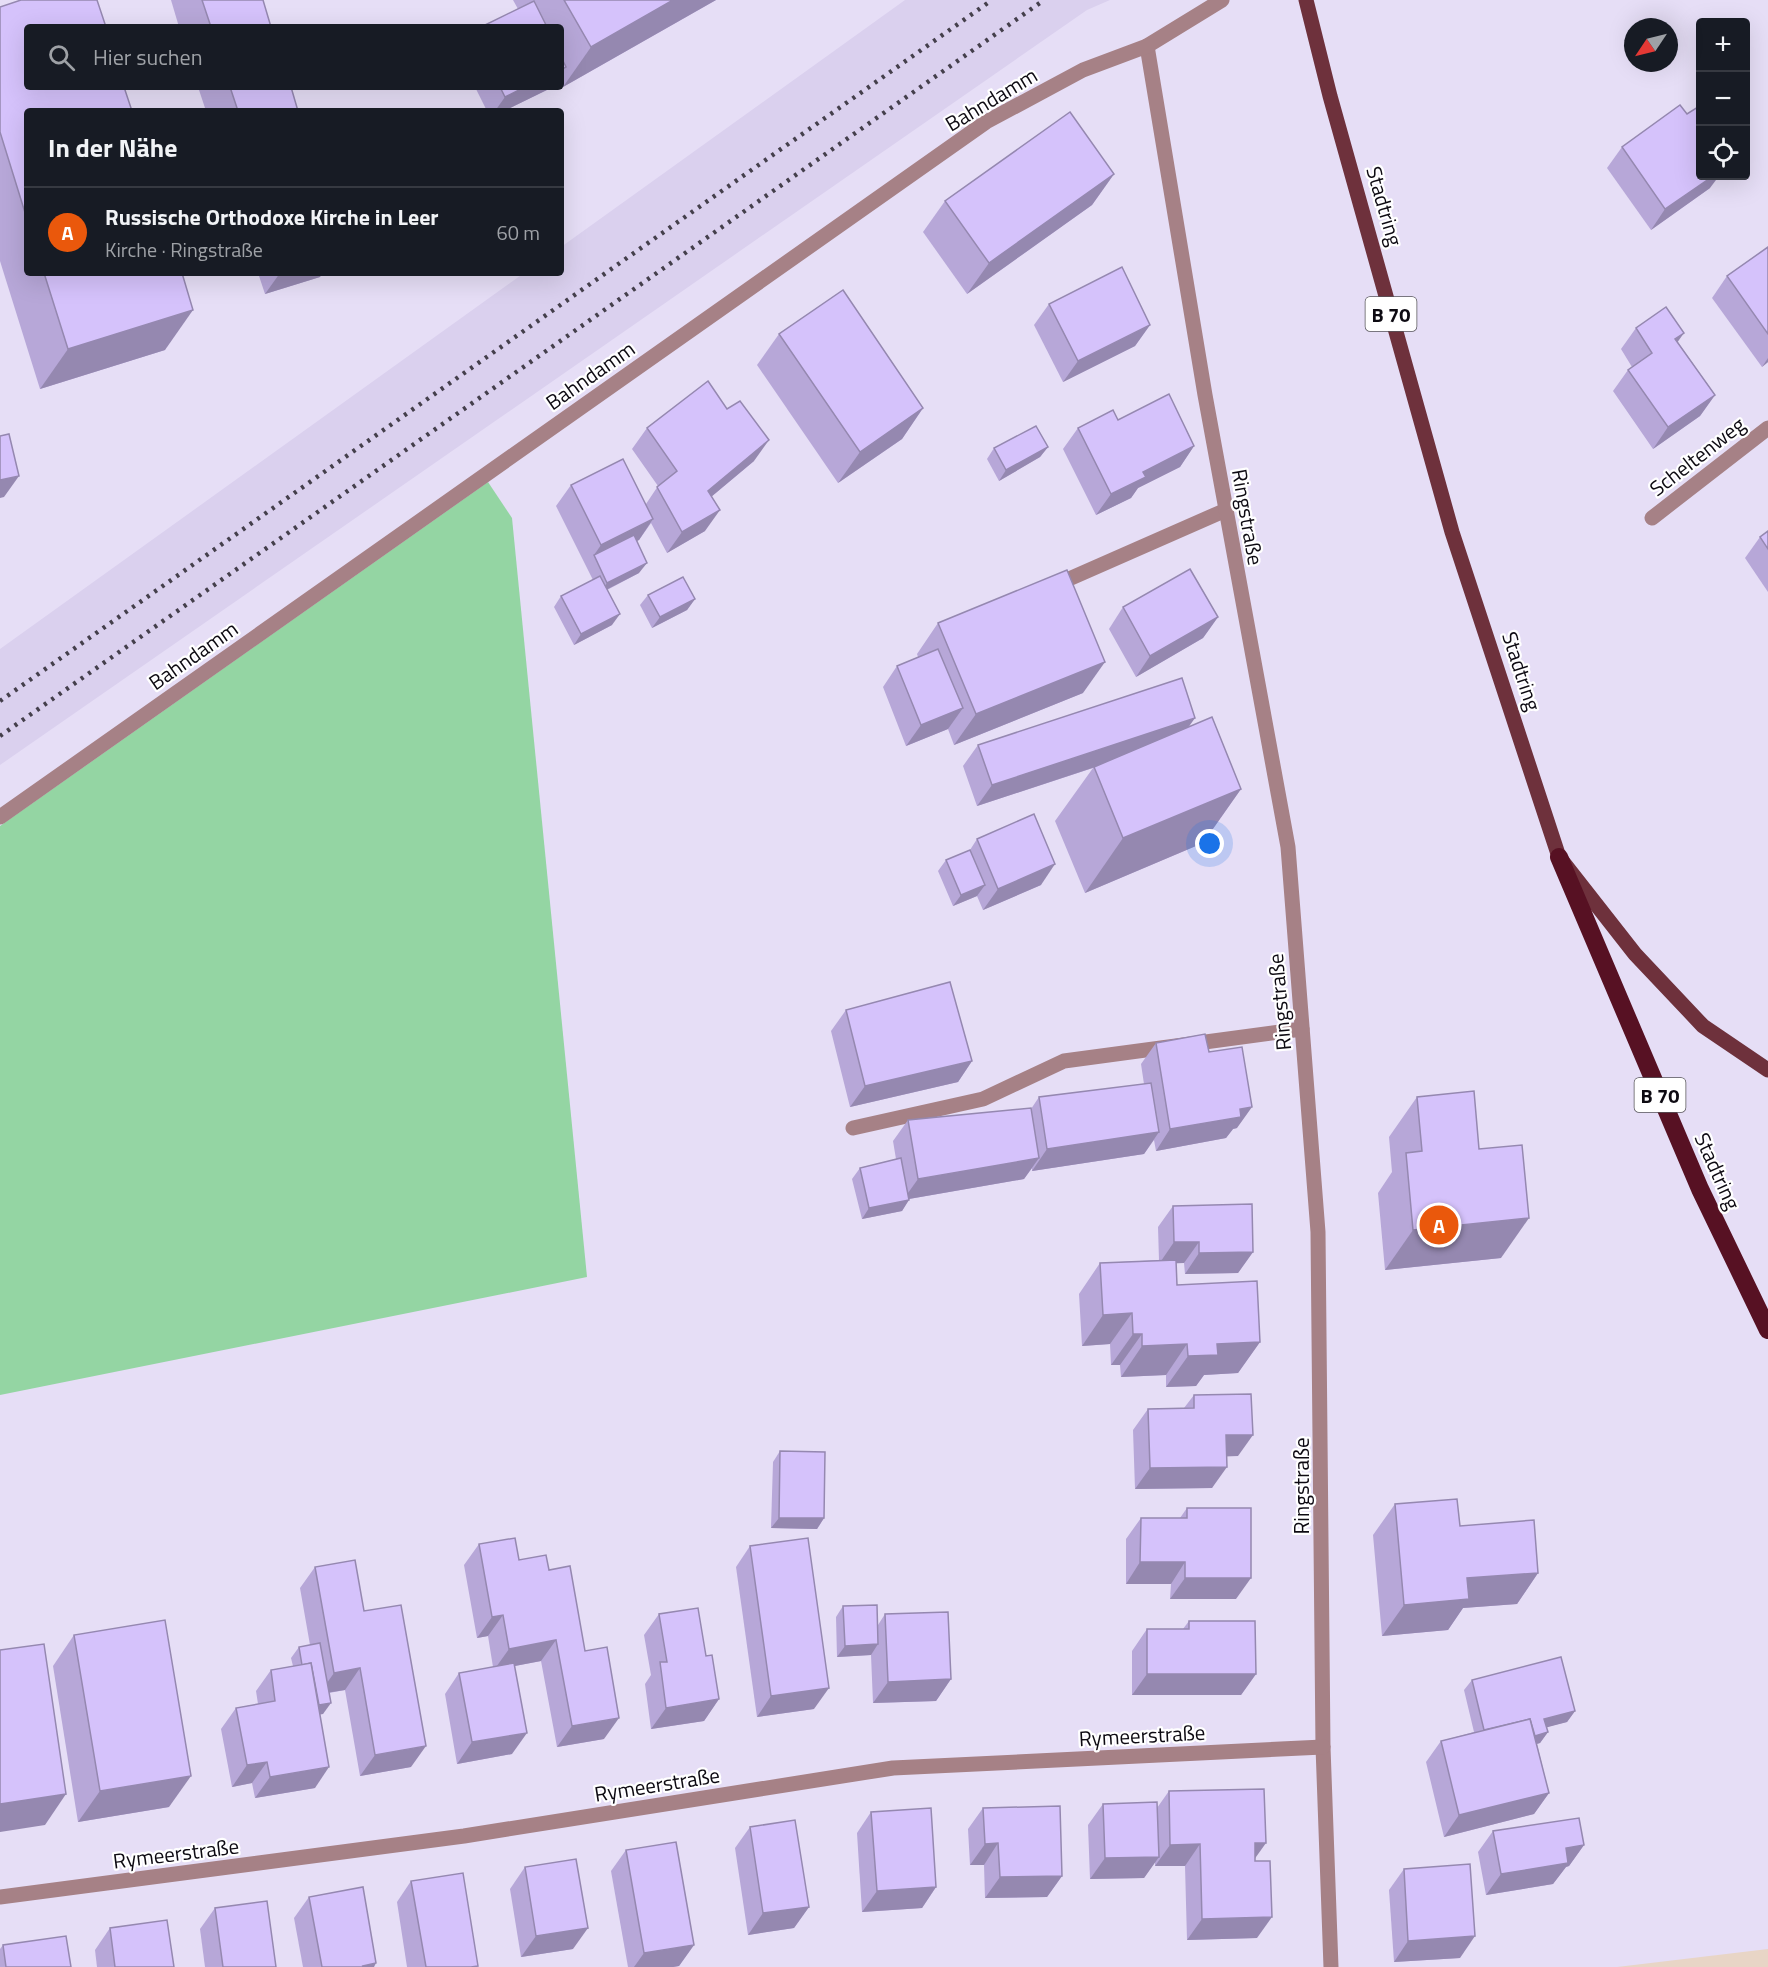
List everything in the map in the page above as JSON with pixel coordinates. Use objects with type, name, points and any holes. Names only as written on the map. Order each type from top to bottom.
[{"type":"highway","name":"Stadtring","points":[[1559,857],[1700,1189],[1768,1330]]},
{"type":"main road","name":"Stadtring","points":[[1306,0],[1330,96],[1452,532],[1559,857]]},
{"type":"main road","name":"B 70","points":[[1559,857],[1635,954],[1703,1026],[1768,1070]]},
{"type":"street","name":"Bahndamm","points":[[0,817],[986,122],[1083,70],[1147,46],[1222,0]]},
{"type":"street","name":"Ringstraße","points":[[1147,46],[1226,510],[1288,847],[1318,1232],[1323,1747],[1331,1967]]},
{"type":"street","name":"Scheltenweg","points":[[1652,518],[1768,429]]},
{"type":"street","points":[[1040,591],[1226,510]]},
{"type":"street","points":[[852,1128],[983,1099],[1064,1061],[1302,1029]]},
{"type":"street","name":"Rymeerstraße","points":[[0,1897],[464,1836],[893,1768],[1323,1747]]},
{"type":"shaded area","points":[[905,0],[1110,0],[1087,10],[0,765],[0,649],[520,276],[564,276],[564,245]]},
{"type":"shaded area","points":[[1768,1949],[1768,1967],[1617,1967]]},
{"type":"green space","points":[[488,482],[512,518],[587,1277],[0,1395],[0,826]]},
{"type":"building","points":[[21,0],[97,0],[105,24],[24,24],[24,90],[125,90],[131,108],[24,108],[24,209],[0,132],[0,7]]},
{"type":"building","points":[[202,0],[263,0],[270,24],[210,24]]},
{"type":"building","points":[[564,0],[673,0],[591,47]]},
{"type":"building","points":[[534,1],[546,24],[487,24]]},
{"type":"building","points":[[231,90],[292,90],[297,108],[237,108]]},
{"type":"building","points":[[502,90],[519,90],[505,97]]},
{"type":"building","points":[[1680,105],[1687,114],[1696,108],[1696,180],[1707,180],[1665,209],[1622,147]]},
{"type":"building","points":[[1070,112],[1114,174],[989,263],[945,201]]},
{"type":"building","points":[[1768,247],[1768,334],[1727,276]]},
{"type":"building","points":[[1122,267],[1150,325],[1078,361],[1049,304]]},
{"type":"building","points":[[45,276],[183,276],[193,310],[68,349]]},
{"type":"building","points":[[843,290],[923,408],[860,452],[779,334]]},
{"type":"building","points":[[1666,307],[1684,333],[1675,339],[1715,395],[1668,427],[1628,370],[1652,353],[1636,328]]},
{"type":"building","points":[[708,381],[727,409],[740,401],[769,440],[708,491],[720,510],[682,532],[657,487],[677,471],[647,428]]},
{"type":"building","points":[[1169,394],[1194,446],[1143,472],[1146,477],[1111,494],[1078,428],[1113,410],[1118,420]]},
{"type":"building","points":[[1036,426],[1048,447],[1006,470],[994,448]]},
{"type":"building","points":[[9,434],[19,476],[0,480],[0,436]]},
{"type":"building","points":[[623,459],[653,519],[601,545],[571,485]]},
{"type":"building","points":[[1768,531],[1768,549],[1760,537]]},
{"type":"building","points":[[634,535],[647,563],[607,583],[594,555]]},
{"type":"building","points":[[1190,569],[1218,617],[1150,656],[1123,607]]},
{"type":"building","points":[[1067,570],[1105,662],[976,714],[938,623]]},
{"type":"building","points":[[600,576],[620,614],[581,634],[561,596]]},
{"type":"building","points":[[683,577],[695,599],[660,617],[648,595]]},
{"type":"building","points":[[938,649],[963,708],[921,725],[897,666]]},
{"type":"building","points":[[1182,678],[1195,718],[992,785],[978,745]]},
{"type":"building","points":[[1212,717],[1241,789],[1123,838],[1094,767]]},
{"type":"building","points":[[1034,814],[1055,864],[998,889],[977,839]]},
{"type":"building","points":[[970,850],[985,885],[961,895],[946,860]]},
{"type":"building","points":[[950,982],[972,1061],[865,1086],[846,1010]]},
{"type":"building","points":[[1205,1034],[1209,1052],[1242,1047],[1252,1107],[1240,1109],[1241,1117],[1170,1129],[1156,1043]]},
{"type":"building","points":[[1151,1083],[1159,1132],[1047,1149],[1039,1097]]},
{"type":"building","points":[[1474,1091],[1479,1149],[1522,1145],[1529,1218],[1413,1230],[1406,1153],[1422,1151],[1417,1097]]},
{"type":"building","points":[[1031,1108],[1039,1158],[918,1179],[908,1120]]},
{"type":"building","points":[[901,1158],[909,1200],[869,1208],[860,1168]]},
{"type":"building","points":[[1252,1204],[1253,1252],[1199,1253],[1199,1242],[1174,1242],[1173,1206]]},
{"type":"building","points":[[1176,1260],[1177,1285],[1257,1281],[1260,1342],[1217,1344],[1218,1355],[1188,1356],[1187,1344],[1142,1346],[1142,1334],[1133,1334],[1132,1313],[1103,1315],[1100,1263]]},
{"type":"building","points":[[1251,1394],[1253,1435],[1226,1435],[1227,1467],[1150,1468],[1148,1409],[1194,1408],[1194,1395]]},
{"type":"building","points":[[780,1451],[825,1452],[824,1518],[779,1518]]},
{"type":"building","points":[[1457,1499],[1460,1526],[1534,1520],[1538,1573],[1467,1578],[1469,1599],[1404,1605],[1395,1504]]},
{"type":"building","points":[[1187,1508],[1251,1508],[1251,1578],[1185,1578],[1185,1562],[1140,1562],[1141,1518],[1187,1518]]},
{"type":"building","points":[[515,1538],[519,1560],[546,1555],[549,1570],[570,1566],[585,1651],[607,1647],[619,1718],[572,1726],[556,1640],[509,1649],[503,1615],[492,1617],[479,1544]]},
{"type":"building","points":[[808,1538],[829,1688],[771,1696],[750,1546]]},
{"type":"building","points":[[355,1560],[364,1611],[401,1605],[426,1746],[375,1755],[360,1668],[334,1673],[315,1567]]},
{"type":"building","points":[[877,1605],[878,1644],[845,1646],[843,1606]]},
{"type":"building","points":[[698,1608],[706,1656],[712,1655],[719,1699],[666,1708],[660,1662],[667,1662],[659,1614]]},
{"type":"building","points":[[948,1612],[951,1679],[888,1682],[885,1614]]},
{"type":"building","points":[[165,1620],[191,1776],[100,1791],[74,1635]]},
{"type":"building","points":[[1189,1621],[1255,1621],[1256,1674],[1147,1674],[1147,1629],[1189,1629]]},
{"type":"building","points":[[320,1643],[331,1703],[319,1705],[311,1663],[302,1665],[299,1647]]},
{"type":"building","points":[[44,1644],[66,1794],[0,1804],[0,1650]]},
{"type":"building","points":[[1561,1657],[1575,1711],[1544,1719],[1548,1732],[1535,1736],[1530,1719],[1484,1730],[1472,1680]]},
{"type":"building","points":[[311,1663],[329,1767],[270,1777],[267,1762],[247,1765],[236,1708],[275,1701],[271,1670]]},
{"type":"building","points":[[514,1663],[527,1733],[472,1742],[459,1673]]},
{"type":"building","points":[[1530,1719],[1549,1793],[1459,1815],[1441,1741]]},
{"type":"building","points":[[1264,1789],[1266,1843],[1255,1843],[1255,1861],[1270,1861],[1272,1917],[1202,1919],[1200,1844],[1170,1845],[1169,1791]]},
{"type":"building","points":[[1157,1802],[1159,1857],[1105,1858],[1103,1804]]},
{"type":"building","points":[[1060,1806],[1062,1876],[1000,1877],[998,1843],[985,1844],[983,1808]]},
{"type":"building","points":[[931,1808],[936,1887],[877,1891],[871,1812]]},
{"type":"building","points":[[1579,1818],[1584,1845],[1566,1848],[1568,1863],[1501,1874],[1493,1831]]},
{"type":"building","points":[[795,1820],[809,1907],[763,1913],[750,1827]]},
{"type":"building","points":[[676,1842],[694,1945],[644,1953],[626,1850]]},
{"type":"building","points":[[576,1859],[588,1928],[536,1936],[525,1867]]},
{"type":"building","points":[[1470,1864],[1475,1936],[1408,1941],[1404,1869]]},
{"type":"building","points":[[463,1873],[478,1966],[426,1967],[411,1881]]},
{"type":"building","points":[[363,1887],[376,1963],[364,1967],[322,1967],[309,1897]]},
{"type":"building","points":[[267,1901],[276,1967],[223,1967],[215,1908]]},
{"type":"building","points":[[167,1920],[174,1967],[115,1967],[110,1928]]},
{"type":"building","points":[[66,1936],[71,1967],[6,1967],[3,1945]]},
{"type":"railway","points":[[0,701],[992,0]]},
{"type":"railway","points":[[0,736],[1044,0]]},
{"type":"place","name":"Russische Orthodoxe Kirche in Leer","points":[[1439,1225]]}]
